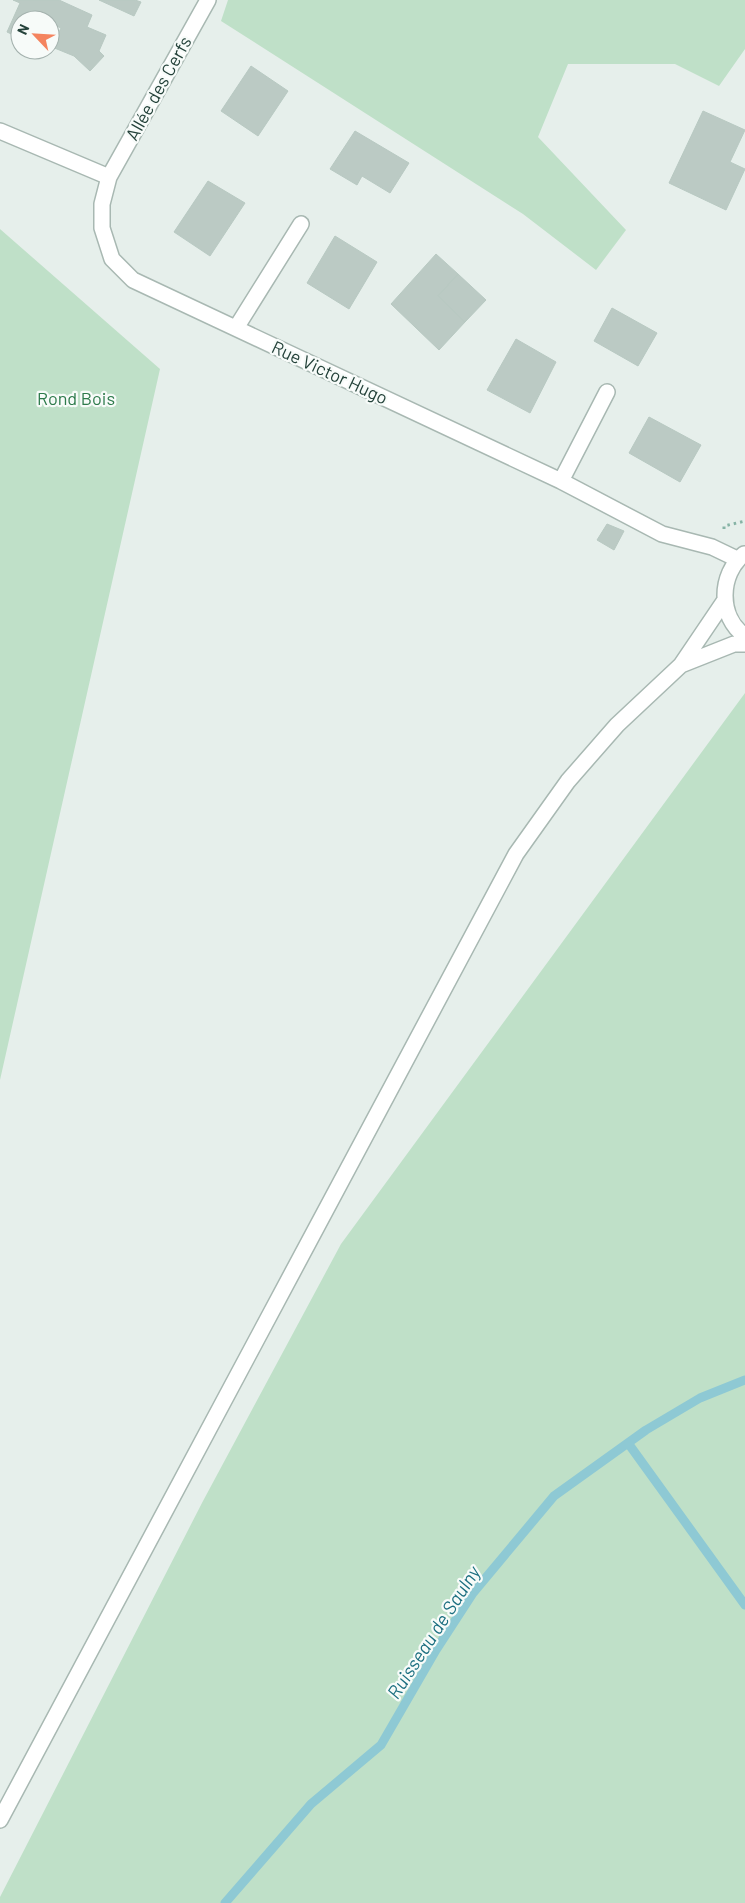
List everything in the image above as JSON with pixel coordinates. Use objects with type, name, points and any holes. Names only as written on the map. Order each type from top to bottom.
[{"type":"street","name":"Allée des Cerfs","points":[[109,177],[208,0]]},
{"type":"street","points":[[0,131],[109,177]]},
{"type":"street","name":"Rue Victor Hugo","points":[[109,177],[102,204],[102,228],[112,259],[133,280],[561,481],[662,534],[741,556]]},
{"type":"street","points":[[236,328],[301,224]]},
{"type":"street","points":[[561,481],[607,392]]},
{"type":"street","points":[[741,556],[727,578],[725,600],[730,618],[745,636]]},
{"type":"street","points":[[0,1820],[516,854],[568,781],[617,725],[681,666],[725,600]]},
{"type":"street","points":[[681,666],[734,644],[745,644]]},
{"type":"green space","points":[[228,0],[745,0],[745,49],[719,86],[675,64],[568,64],[538,137],[626,230],[596,270],[523,214],[221,21]]},
{"type":"green space","name":"Rond Bois","points":[[0,229],[160,369],[0,1080]]},
{"type":"green space","points":[[745,693],[745,1903],[0,1903],[0,1897],[203,1501],[341,1244]]},
{"type":"building","points":[[13,0],[59,0],[92,15],[87,27],[106,35],[99,51],[104,56],[90,71],[74,56],[60,50],[60,10],[17,10],[20,3]]},
{"type":"building","points":[[99,0],[135,0],[141,2],[134,16]]},
{"type":"building","points":[[251,66],[288,91],[258,136],[221,111]]},
{"type":"building","points":[[703,111],[745,130],[730,162],[745,169],[726,210],[669,183]]},
{"type":"building","points":[[355,131],[409,163],[390,193],[362,176],[357,185],[330,169]]},
{"type":"building","points":[[208,181],[245,203],[210,256],[174,232]]},
{"type":"building","points":[[335,236],[377,262],[349,309],[307,283]]},
{"type":"building","points":[[436,254],[458,274],[438,296],[465,322],[439,350],[391,304]]},
{"type":"building","points":[[458,274],[486,300],[465,322],[438,296]]},
{"type":"building","points":[[612,308],[657,333],[638,366],[594,341]]},
{"type":"building","points":[[516,339],[556,362],[530,413],[487,390]]},
{"type":"building","points":[[649,417],[701,445],[680,482],[629,453]]},
{"type":"building","points":[[607,524],[624,531],[614,550],[597,540]]},
{"type":"waterway","name":"Ruisseau de Saulny","points":[[225,1903],[311,1804],[381,1745],[436,1650],[473,1593],[554,1496],[646,1430],[700,1398],[745,1380]]},
{"type":"waterway","points":[[628,1443],[745,1605]]}]
